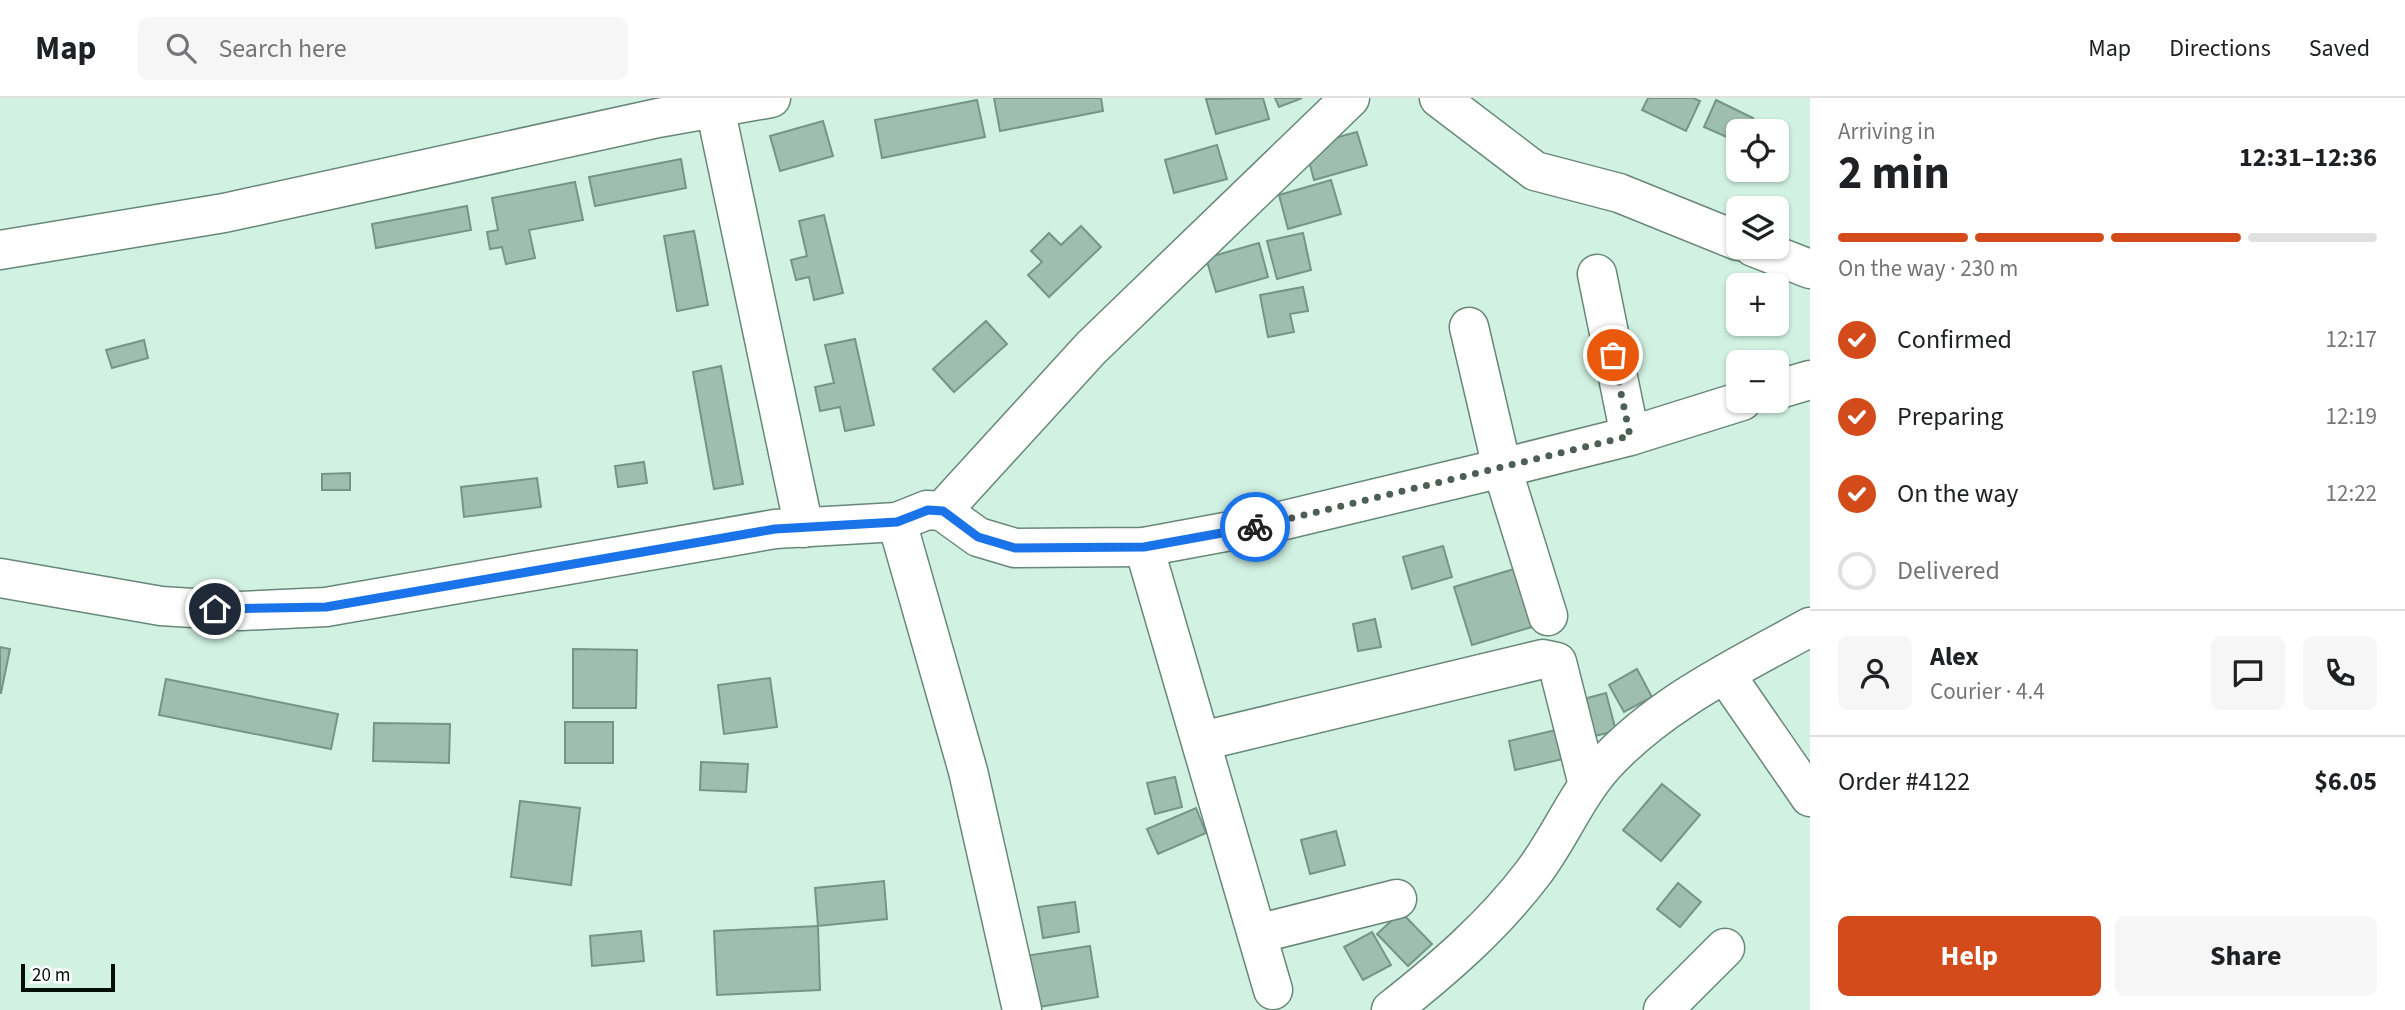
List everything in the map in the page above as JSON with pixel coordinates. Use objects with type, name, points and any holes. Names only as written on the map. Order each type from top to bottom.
[{"type":"street","points":[[0,250],[224,213],[714,103],[771,98]]},
{"type":"street","points":[[943,511],[1091,348],[1350,98]]},
{"type":"street","points":[[1439,98],[1535,171],[1619,194],[1726,236]]},
{"type":"street","points":[[714,103],[804,528]]},
{"type":"street","points":[[1784,259],[1810,269]]},
{"type":"street","points":[[1597,274],[1630,436]]},
{"type":"street","points":[[1469,327],[1502,468],[1548,616]]},
{"type":"street","points":[[1789,386],[1810,380]]},
{"type":"street","points":[[0,578],[161,606],[241,611],[326,607],[775,529],[897,522],[928,510],[943,511],[978,537],[1015,548],[1144,547],[1268,524],[1502,468],[1630,436],[1726,406]]},
{"type":"street","points":[[897,522],[928,620],[968,771],[1022,1010]]},
{"type":"street","points":[[1144,547],[1273,990]]},
{"type":"street","points":[[1391,1010],[1483,930],[1533,873],[1588,785],[1604,765],[1680,700],[1810,627]]},
{"type":"street","points":[[1202,741],[1543,659],[1557,662],[1588,785]]},
{"type":"street","points":[[1726,674],[1810,797]]},
{"type":"street","points":[[1257,934],[1397,899]]},
{"type":"street","points":[[1663,1010],[1726,948]]},
{"type":"building","points":[[994,98],[1101,98],[1103,111],[1000,131]]},
{"type":"building","points":[[1263,98],[1269,119],[1216,134],[1206,99]]},
{"type":"building","points":[[1275,98],[1302,98],[1279,107]]},
{"type":"building","points":[[1648,98],[1693,98],[1700,101],[1686,131],[1642,110]]},
{"type":"building","points":[[977,100],[985,137],[882,158],[875,120]]},
{"type":"building","points":[[1716,100],[1753,118],[1726,119],[1726,137],[1704,127]]},
{"type":"building","points":[[823,121],[833,156],[780,171],[770,136]]},
{"type":"building","points":[[1357,132],[1367,165],[1314,180],[1305,146]]},
{"type":"building","points":[[1217,145],[1227,179],[1174,193],[1165,160]]},
{"type":"building","points":[[681,159],[686,188],[595,206],[589,177]]},
{"type":"building","points":[[1331,180],[1341,214],[1288,229],[1279,195]]},
{"type":"building","points":[[575,182],[583,220],[529,230],[535,258],[506,264],[502,247],[490,249],[487,232],[498,230],[492,198]]},
{"type":"building","points":[[467,206],[471,230],[376,248],[372,224]]},
{"type":"building","points":[[824,215],[843,293],[814,300],[809,277],[796,280],[791,260],[807,256],[799,221]]},
{"type":"building","points":[[1081,226],[1101,247],[1049,297],[1028,275],[1042,262],[1031,251],[1049,233],[1061,245]]},
{"type":"building","points":[[694,231],[708,305],[677,311],[664,236]]},
{"type":"building","points":[[1303,233],[1311,270],[1277,279],[1267,241]]},
{"type":"building","points":[[1259,243],[1268,277],[1216,292],[1206,258]]},
{"type":"building","points":[[1303,287],[1308,311],[1290,314],[1294,332],[1268,337],[1260,295]]},
{"type":"building","points":[[986,321],[1007,344],[954,392],[933,369]]},
{"type":"building","points":[[855,339],[874,425],[845,431],[840,407],[820,411],[815,387],[834,383],[825,345]]},
{"type":"building","points":[[144,340],[148,358],[112,368],[106,350]]},
{"type":"building","points":[[721,366],[743,484],[714,489],[693,372]]},
{"type":"building","points":[[644,462],[647,483],[618,487],[615,466]]},
{"type":"building","points":[[350,473],[350,490],[322,490],[322,474]]},
{"type":"building","points":[[537,478],[541,507],[464,517],[461,487]]},
{"type":"building","points":[[1443,546],[1452,577],[1412,589],[1403,557]]},
{"type":"building","points":[[1514,569],[1532,627],[1472,645],[1454,587]]},
{"type":"building","points":[[1375,619],[1381,647],[1358,651],[1353,624]]},
{"type":"building","points":[[0,647],[10,649],[1,693],[0,693]]},
{"type":"building","points":[[573,649],[637,650],[636,708],[573,708]]},
{"type":"building","points":[[1637,669],[1652,697],[1624,712],[1609,685]]},
{"type":"building","points":[[770,678],[777,727],[724,734],[718,685]]},
{"type":"building","points":[[166,679],[338,714],[331,749],[159,715]]},
{"type":"building","points":[[1606,693],[1616,731],[1586,738],[1576,701]]},
{"type":"building","points":[[565,722],[613,722],[613,763],[565,763]]},
{"type":"building","points":[[374,723],[450,724],[449,763],[373,761]]},
{"type":"building","points":[[1556,730],[1563,759],[1515,770],[1509,741]]},
{"type":"building","points":[[701,762],[748,764],[746,792],[700,790]]},
{"type":"building","points":[[1175,777],[1182,807],[1155,814],[1147,783]]},
{"type":"building","points":[[1662,784],[1700,815],[1661,861],[1623,830]]},
{"type":"building","points":[[520,801],[580,808],[571,885],[511,877]]},
{"type":"building","points":[[1196,808],[1206,833],[1158,854],[1147,829]]},
{"type":"building","points":[[1336,831],[1345,865],[1310,874],[1301,840]]},
{"type":"building","points":[[884,881],[887,919],[818,926],[815,888]]},
{"type":"building","points":[[1678,883],[1701,902],[1680,927],[1657,909]]},
{"type":"building","points":[[1075,902],[1079,932],[1043,938],[1038,907]]},
{"type":"building","points":[[1401,912],[1432,944],[1408,966],[1377,934]]},
{"type":"building","points":[[818,926],[820,990],[717,995],[714,931]]},
{"type":"building","points":[[641,931],[644,961],[592,966],[590,936]]},
{"type":"building","points":[[1372,932],[1391,965],[1363,980],[1344,947]]},
{"type":"building","points":[[1090,946],[1098,997],[1033,1008],[1025,956]]},
{"type":"way so far","points":[[1255,527],[1630,436],[1613,355]]},
{"type":"route","points":[[215,609],[241,611],[326,607],[775,529],[897,522],[928,510],[943,511],[978,537],[1015,548],[1144,547],[1255,527]]}]
